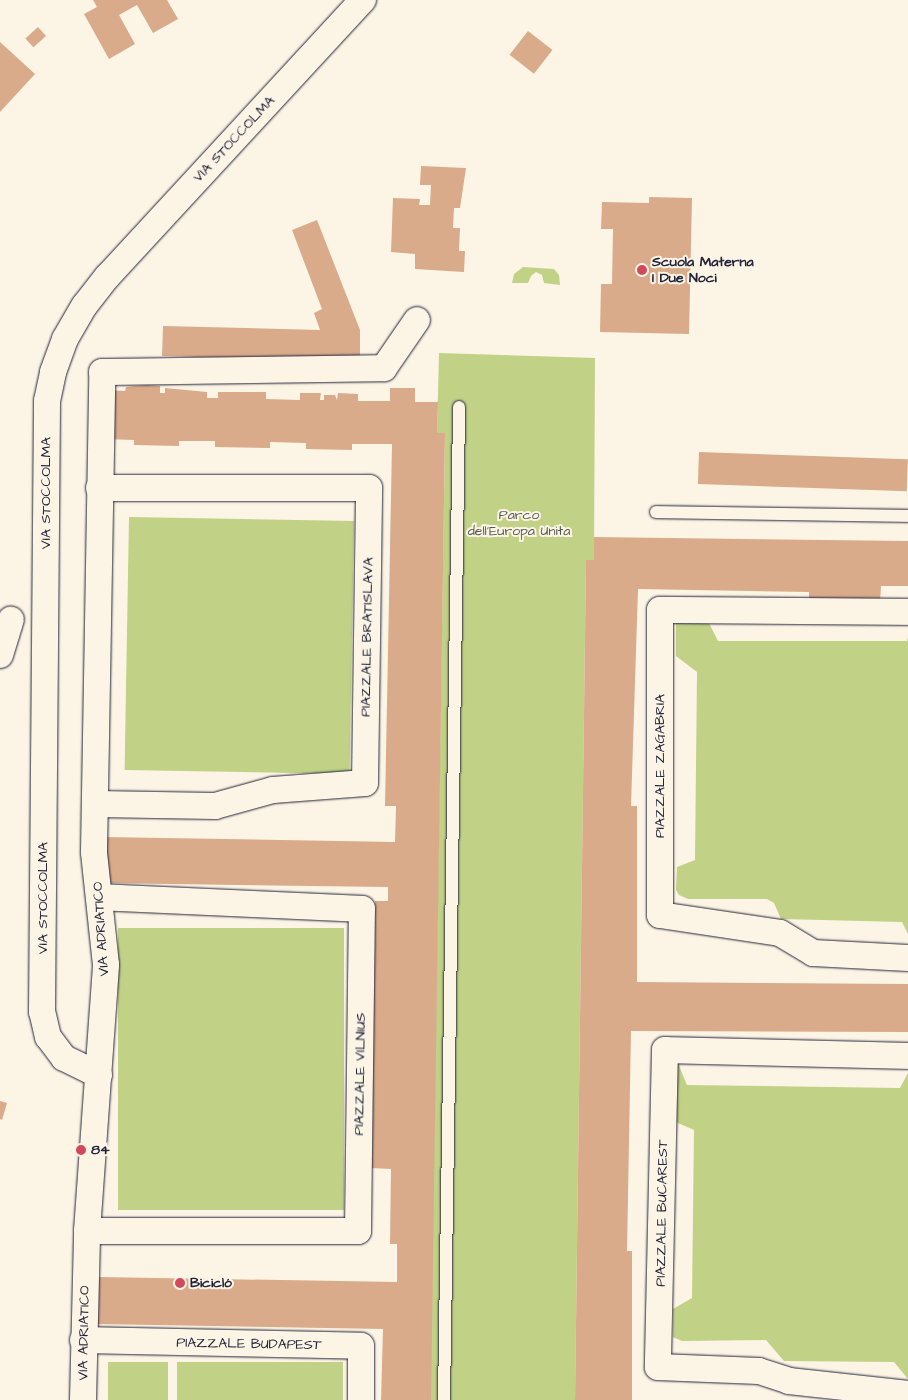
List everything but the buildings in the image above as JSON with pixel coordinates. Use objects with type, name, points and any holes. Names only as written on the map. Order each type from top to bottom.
[{"type":"street","name":"VIA STOCCOLMA","points":[[98,1075],[64,1058],[48,1038],[42,1012],[47,400],[52,372],[65,339],[85,305],[108,276],[363,0]]},
{"type":"street","name":"VIA ADRIATICO","points":[[83,1400],[82,1340],[87,1231],[106,965],[94,852],[102,372],[384,368],[416,320]]},
{"type":"street","name":"PIAZZALE BRATISLAVA","points":[[96,804],[215,806],[273,790],[365,783],[369,488],[99,488]]},
{"type":"street","name":"PIAZZALE ZAGABRIA","points":[[908,612],[660,610],[660,915],[780,933],[813,953],[908,958]]},
{"type":"street","points":[[0,655],[11,620]]},
{"type":"street","name":"PIAZZALE VILNIUS","points":[[87,1231],[358,1232],[362,909],[99,897]]},
{"type":"street","name":"PIAZZALE BUCAREST","points":[[908,1056],[666,1050],[658,1367],[759,1372],[790,1381],[908,1394]]},
{"type":"street","name":"PIAZZALE BUDAPEST","points":[[82,1340],[361,1346],[361,1400]]},
{"type":"lane","points":[[444,1400],[459,407]]},
{"type":"lane","points":[[656,512],[908,516]]},
{"type":"green space","points":[[523,267],[554,269],[559,275],[560,285],[544,283],[542,275],[536,272],[531,276],[528,283],[512,283],[514,274]]},
{"type":"green space","name":"Parco dell'Europa Unita","points":[[439,353],[595,358],[594,560],[586,561],[575,1400],[430,1400],[445,434],[437,433]]},
{"type":"green space","points":[[129,517],[354,521],[350,774],[125,770]]},
{"type":"green space","points":[[706,617],[718,641],[907,641],[908,637],[908,934],[902,922],[781,919],[774,903],[767,899],[688,899],[679,895],[676,890],[677,867],[695,860],[697,672],[676,656],[676,623],[678,620]]},
{"type":"green space","points":[[118,928],[344,928],[344,1210],[118,1210]]},
{"type":"green space","points":[[677,1061],[687,1085],[900,1088],[908,1073],[908,1379],[894,1362],[784,1361],[766,1340],[682,1341],[673,1337],[673,1309],[692,1298],[694,1130],[671,1120]]},
{"type":"green space","points":[[108,1362],[168,1362],[168,1400],[108,1400]]},
{"type":"green space","points":[[177,1362],[343,1362],[343,1400],[177,1400]]},
{"type":"place","name":"Scuola Materna I Due Noci","points":[[642,270]]},
{"type":"place","name":"84","points":[[81,1150]]},
{"type":"place","name":"Bicicló","points":[[180,1283]]}]
